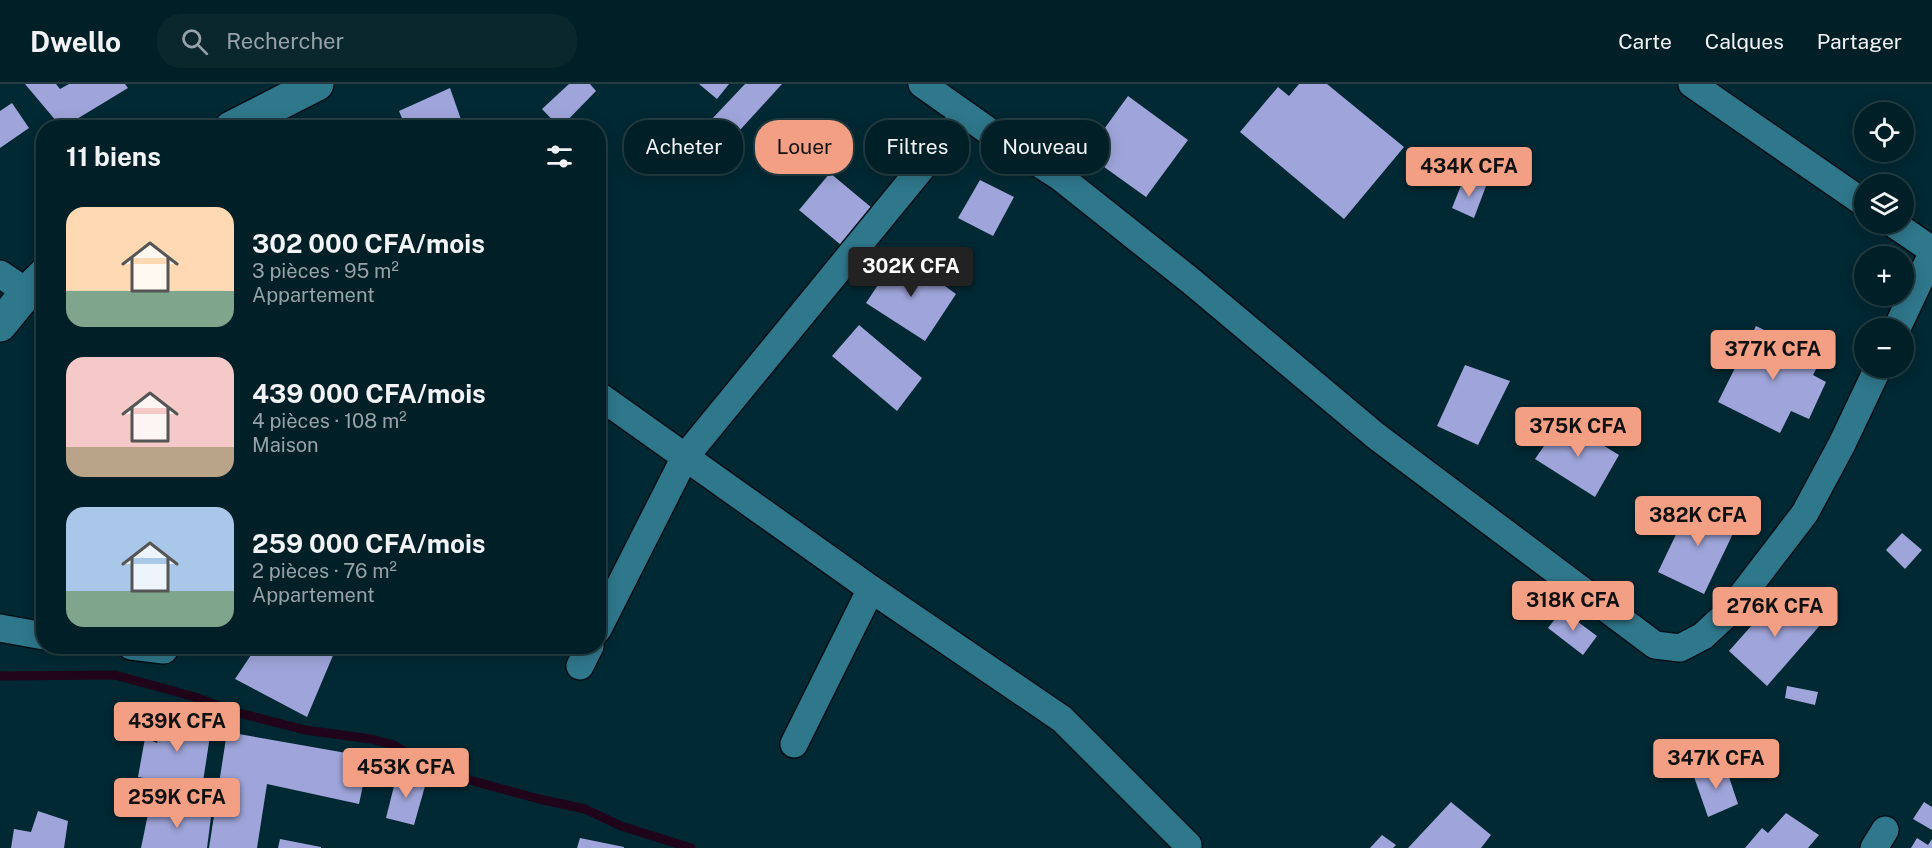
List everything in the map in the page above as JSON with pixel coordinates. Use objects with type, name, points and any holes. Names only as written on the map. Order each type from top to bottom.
[{"type":"street","points":[[249,120],[318,84]]},
{"type":"street","points":[[922,84],[1060,177],[1191,281],[1376,436],[1655,645],[1680,648],[1703,636],[1730,611],[1805,513],[1842,444],[1873,378]]},
{"type":"street","points":[[1692,84],[1854,196]]},
{"type":"street","points":[[606,613],[685,458],[965,115]]},
{"type":"street","points":[[1902,318],[1932,252],[1908,234]]},
{"type":"street","points":[[0,325],[23,281]]},
{"type":"street","points":[[606,401],[871,589],[1062,719],[1188,844]]},
{"type":"street","points":[[794,744],[871,589]]},
{"type":"street","points":[[0,628],[36,635]]},
{"type":"building","points":[[25,84],[56,84],[60,89],[69,84],[125,84],[128,88],[75,120],[55,120]]},
{"type":"building","points":[[569,84],[590,84],[596,91],[568,120],[552,120],[542,109]]},
{"type":"building","points":[[699,84],[729,84],[717,99]]},
{"type":"building","points":[[745,84],[782,84],[743,127],[743,120],[711,120]]},
{"type":"building","points":[[1299,84],[1327,84],[1404,147],[1344,219],[1240,132],[1278,87],[1289,96]]},
{"type":"building","points":[[450,88],[461,120],[403,120],[399,111]]},
{"type":"building","points":[[1128,96],[1188,140],[1146,197],[1109,170],[1109,122]]},
{"type":"building","points":[[12,103],[29,128],[0,148],[0,111]]},
{"type":"building","points":[[831,174],[878,213],[847,250],[799,210]]},
{"type":"building","points":[[1464,178],[1486,186],[1474,218],[1452,208]]},
{"type":"building","points":[[980,180],[1014,197],[993,236],[958,218]]},
{"type":"building","points":[[899,253],[956,294],[925,341],[866,303]]},
{"type":"building","points":[[859,325],[922,378],[897,411],[832,356]]},
{"type":"building","points":[[1756,326],[1822,358],[1813,375],[1826,382],[1809,419],[1791,411],[1780,433],[1718,402]]},
{"type":"building","points":[[1465,365],[1510,381],[1478,445],[1437,426]]},
{"type":"building","points":[[1562,420],[1619,455],[1595,497],[1535,459]]},
{"type":"building","points":[[1693,499],[1739,521],[1704,594],[1658,572]]},
{"type":"building","points":[[1902,533],[1922,550],[1905,569],[1886,550]]},
{"type":"building","points":[[1783,590],[1822,623],[1767,686],[1729,651]]},
{"type":"building","points":[[1562,610],[1597,636],[1583,655],[1548,628]]},
{"type":"building","points":[[252,654],[334,654],[307,717],[235,679]]},
{"type":"building","points":[[1787,686],[1818,692],[1815,705],[1785,698]]},
{"type":"building","points":[[163,717],[212,723],[202,788],[138,777],[145,738],[157,743]]},
{"type":"building","points":[[227,732],[369,757],[359,804],[267,784],[257,848],[209,848]]},
{"type":"building","points":[[1725,765],[1738,804],[1708,817],[1693,774]]},
{"type":"building","points":[[397,774],[427,779],[414,825],[386,818]]},
{"type":"building","points":[[1451,802],[1491,835],[1481,848],[1408,848]]},
{"type":"building","points":[[1924,802],[1932,807],[1932,830],[1913,819]]},
{"type":"building","points":[[149,809],[212,809],[207,848],[141,848]]},
{"type":"building","points":[[38,811],[68,821],[64,848],[11,848],[14,829],[31,832]]},
{"type":"building","points":[[1786,813],[1819,835],[1808,848],[1745,848],[1762,828],[1768,833]]},
{"type":"building","points":[[1382,835],[1396,845],[1393,848],[1370,848]]},
{"type":"building","points":[[580,838],[624,847],[624,848],[577,848]]},
{"type":"building","points":[[1917,838],[1928,845],[1932,839],[1932,848],[1911,848]]},
{"type":"building","points":[[280,839],[321,847],[321,848],[278,848]]},
{"type":"waterway","points":[[0,676],[115,675],[195,697],[231,711],[305,730],[371,739],[394,745],[422,763],[451,775],[585,809],[621,826],[691,848]]}]
